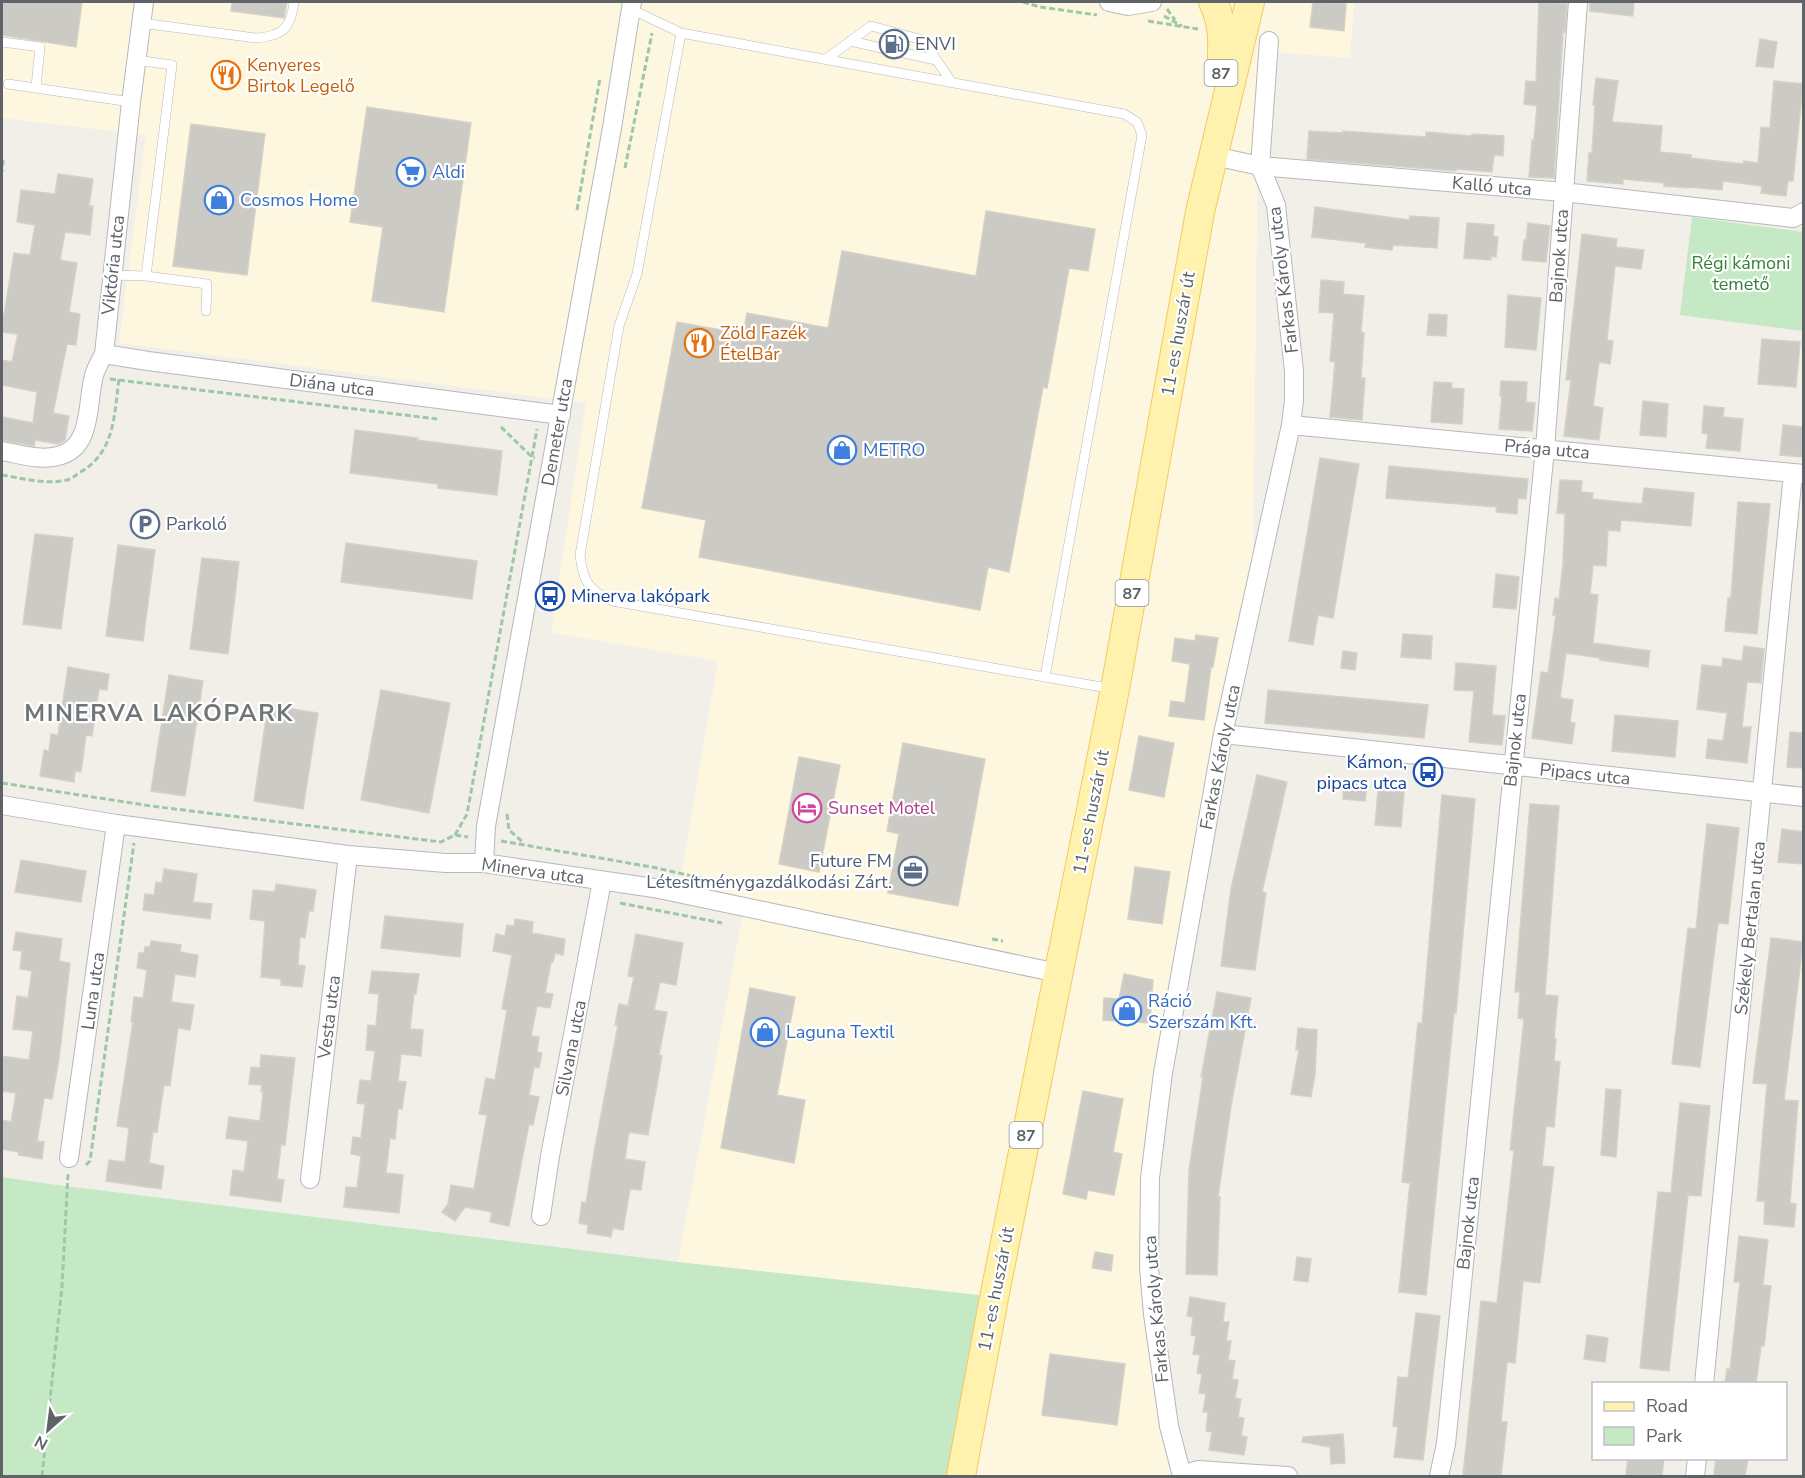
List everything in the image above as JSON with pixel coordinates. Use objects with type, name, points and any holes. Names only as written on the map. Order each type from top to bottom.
[{"type":"main road","name":"87","points":[[1213,2],[1220,21],[1223,40],[1215,152]]},
{"type":"main road","name":"87","points":[[1215,152],[1250,2]]},
{"type":"main road","name":"11-es huszár út","points":[[961,1476],[1115,689],[1200,213],[1215,152]]},
{"type":"street","name":"Viktória utca","points":[[2,451],[38,457],[59,456],[74,447],[83,436],[88,419],[93,378],[104,354],[130,102],[144,2]]},
{"type":"street","points":[[1111,2],[1128,6],[1152,2]]},
{"type":"street","name":"Bajnok utca","points":[[1439,1476],[1446,1444],[1545,449],[1578,2]]},
{"type":"street","name":"Demeter utca","points":[[484,863],[486,826],[612,128],[632,5]]},
{"type":"street","name":"Farkas Károly utca","points":[[1182,1476],[1169,1426],[1153,1314],[1149,1268],[1150,1178],[1163,1073],[1223,734],[1291,425],[1294,399],[1294,371],[1276,205],[1260,166],[1269,41]]},
{"type":"street","name":"Kalló utca","points":[[1215,152],[1260,166],[1563,192],[1793,218],[1803,212]]},
{"type":"street","name":"Diána utca","points":[[104,354],[561,414]]},
{"type":"street","name":"Prága utca","points":[[1291,425],[1798,473]]},
{"type":"street","name":"Székely Bertalan utca","points":[[1704,1382],[1763,793],[1798,473]]},
{"type":"street","name":"Pipacs utca","points":[[1223,734],[1803,797]]},
{"type":"street","name":"Minerva utca","points":[[2,806],[116,824],[348,855],[446,863],[484,863],[654,888],[1058,973]]},
{"type":"street","name":"Luna utca","points":[[69,1158],[116,824]]},
{"type":"street","name":"Vesta utca","points":[[310,1179],[348,855]]},
{"type":"street","name":"Silvana utca","points":[[541,1216],[550,1156],[602,880]]},
{"type":"street","points":[[1695,1476],[1697,1460]]},
{"type":"street","points":[[1182,1476],[1198,1470],[1288,1476]]},
{"type":"lane","points":[[141,23],[256,38],[273,37],[283,30],[292,18],[294,2]]},
{"type":"lane","points":[[632,5],[681,33],[1124,114],[1137,122],[1142,135],[1045,677]]},
{"type":"lane","points":[[826,59],[871,26],[923,40],[951,82]]},
{"type":"lane","points":[[681,33],[637,274],[619,326],[580,555],[582,570],[588,584],[598,595],[612,601],[1115,689]]},
{"type":"lane","points":[[850,41],[936,60]]},
{"type":"lane","points":[[2,42],[40,47],[36,87]]},
{"type":"lane","points":[[136,60],[172,65],[146,276]]},
{"type":"lane","points":[[8,84],[130,102]]},
{"type":"lane","points":[[112,275],[146,276],[207,284],[206,311]]},
{"type":"path","points":[[1177,22],[1183,27],[1203,30]]},
{"type":"path","points":[[2,161],[2,172]]},
{"type":"path","points":[[93,378],[119,379],[444,420]]},
{"type":"path","points":[[490,425],[502,427],[532,457],[553,459]]},
{"type":"path","points":[[90,1161],[136,826]]},
{"type":"path","points":[[42,1476],[62,1286],[67,1193]]},
{"type":"shaded area","points":[[2,2],[1354,2],[1350,58],[1259,51],[1253,555],[1214,733],[1142,1177],[1175,1476],[947,1476],[988,1296],[678,1262],[746,897],[680,882],[718,661],[551,633],[586,403],[119,343],[146,135],[2,118]]},
{"type":"green space","name":"Régi kámoni temető","points":[[1692,217],[1803,232],[1803,331],[1680,315]]},
{"type":"green space","points":[[2,1177],[678,1262],[988,1296],[947,1476],[2,1476]]},
{"type":"building","points":[[2,2],[82,2],[76,47],[2,35]]},
{"type":"building","points":[[232,2],[287,2],[284,18],[231,11]]},
{"type":"building","points":[[1313,2],[1346,4],[1344,31],[1310,27]]},
{"type":"building","points":[[1539,2],[1567,4],[1565,32],[1563,31],[1554,178],[1529,177],[1537,106],[1524,104],[1526,81],[1536,82]]},
{"type":"building","points":[[1590,2],[1634,2],[1633,16],[1590,11]]},
{"type":"building","points":[[1760,39],[1777,42],[1773,68],[1756,66]]},
{"type":"building","points":[[1596,78],[1618,81],[1612,122],[1662,126],[1660,152],[1743,164],[1744,161],[1758,163],[1761,127],[1770,128],[1774,81],[1803,84],[1793,181],[1788,181],[1786,196],[1761,193],[1762,186],[1723,181],[1722,190],[1664,186],[1664,183],[1623,179],[1623,184],[1587,181],[1589,153],[1592,153]]},
{"type":"building","name":"Aldi","points":[[367,107],[471,123],[444,312],[372,301],[383,227],[350,222]]},
{"type":"building","name":"Cosmos Home","points":[[191,124],[265,134],[247,275],[173,266]]},
{"type":"building","points":[[1309,131],[1426,137],[1426,132],[1504,136],[1503,156],[1494,155],[1492,172],[1307,159]]},
{"type":"building","points":[[58,174],[93,179],[89,206],[93,206],[90,235],[65,232],[60,260],[77,263],[69,312],[80,314],[76,345],[67,344],[53,413],[69,416],[65,440],[58,444],[35,440],[34,446],[2,440],[2,417],[33,423],[37,392],[2,385],[2,360],[12,362],[18,334],[2,332],[2,315],[4,315],[14,253],[30,255],[35,225],[17,222],[21,190],[55,194]]},
{"type":"building","points":[[1315,207],[1409,220],[1410,216],[1439,218],[1437,248],[1393,245],[1392,250],[1365,247],[1366,243],[1312,237]]},
{"type":"building","name":"METRO","points":[[986,211],[1095,229],[1088,271],[1069,268],[1047,388],[1043,387],[1009,572],[988,567],[980,610],[699,557],[706,520],[642,508],[677,322],[743,334],[747,313],[828,328],[842,251],[976,276]]},
{"type":"building","points":[[1467,223],[1494,225],[1493,236],[1498,237],[1496,257],[1491,256],[1491,260],[1464,258]]},
{"type":"building","points":[[1528,223],[1550,226],[1546,262],[1522,260]]},
{"type":"building","points":[[1582,234],[1617,239],[1616,247],[1644,250],[1641,269],[1615,266],[1607,340],[1613,341],[1610,364],[1599,362],[1593,406],[1603,408],[1599,440],[1564,436],[1571,380],[1566,380]]},
{"type":"building","points":[[1321,280],[1344,282],[1343,294],[1364,296],[1361,332],[1364,333],[1361,378],[1365,378],[1362,420],[1330,417],[1335,362],[1330,361],[1334,313],[1319,312]]},
{"type":"building","points":[[1508,295],[1541,298],[1536,350],[1505,347]]},
{"type":"building","points":[[1429,314],[1447,315],[1446,336],[1427,335]]},
{"type":"building","points":[[1762,339],[1800,342],[1796,387],[1758,384]]},
{"type":"building","points":[[1501,381],[1527,382],[1526,402],[1535,403],[1532,431],[1499,429]]},
{"type":"building","points":[[1434,382],[1452,383],[1451,388],[1464,389],[1462,424],[1431,422]]},
{"type":"building","points":[[1643,401],[1668,404],[1666,437],[1640,435]]},
{"type":"building","points":[[1704,406],[1724,408],[1723,417],[1743,419],[1740,451],[1706,448],[1708,434],[1702,433]]},
{"type":"building","points":[[1783,425],[1803,427],[1803,457],[1780,455]]},
{"type":"building","points":[[355,430],[502,451],[497,495],[438,488],[438,484],[350,473]]},
{"type":"building","points":[[1320,458],[1359,464],[1333,618],[1318,615],[1313,645],[1289,641]]},
{"type":"building","points":[[1389,466],[1528,479],[1526,499],[1518,498],[1517,514],[1496,512],[1497,507],[1386,498]]},
{"type":"building","points":[[1560,480],[1582,481],[1581,492],[1593,493],[1592,499],[1642,504],[1644,488],[1694,493],[1691,526],[1621,520],[1620,531],[1608,530],[1606,566],[1593,565],[1590,594],[1598,595],[1593,643],[1650,651],[1648,667],[1566,653],[1560,698],[1573,700],[1570,722],[1575,723],[1572,744],[1532,738],[1541,672],[1548,673],[1556,615],[1553,615],[1555,598],[1559,599],[1563,564],[1565,514],[1557,513]]},
{"type":"building","points":[[1738,502],[1770,504],[1757,634],[1725,631],[1728,598],[1731,598]]},
{"type":"building","points":[[35,534],[73,538],[61,629],[23,624]]},
{"type":"building","points":[[346,543],[477,561],[472,599],[341,582]]},
{"type":"building","points":[[118,545],[155,550],[143,641],[106,636]]},
{"type":"building","points":[[202,558],[239,562],[228,654],[190,649]]},
{"type":"building","points":[[1496,574],[1519,577],[1516,609],[1493,607]]},
{"type":"building","points":[[1403,634],[1432,636],[1431,659],[1401,657]]},
{"type":"building","points":[[1196,635],[1218,638],[1213,667],[1211,667],[1204,720],[1169,716],[1171,701],[1185,703],[1190,664],[1172,661],[1175,638],[1195,641]]},
{"type":"building","points":[[1744,646],[1764,649],[1761,683],[1747,682],[1742,727],[1751,727],[1747,763],[1706,758],[1708,739],[1723,741],[1727,713],[1697,709],[1702,665],[1722,667],[1723,658],[1742,661]]},
{"type":"building","points":[[1343,651],[1357,653],[1355,670],[1341,668]]},
{"type":"building","points":[[1456,663],[1496,666],[1492,715],[1505,716],[1502,745],[1469,742],[1474,691],[1454,690]]},
{"type":"building","points":[[68,667],[109,674],[107,690],[99,689],[92,736],[86,735],[81,772],[75,771],[74,782],[40,776],[44,750],[49,751],[51,734],[58,735]]},
{"type":"building","points":[[169,675],[203,681],[185,796],[151,791]]},
{"type":"building","points":[[381,690],[450,703],[429,813],[361,800]]},
{"type":"building","points":[[1268,690],[1428,705],[1424,738],[1265,723]]},
{"type":"building","points":[[268,705],[318,713],[303,809],[254,801]]},
{"type":"building","points":[[1615,715],[1678,721],[1675,757],[1612,751]]},
{"type":"building","points":[[1790,732],[1803,733],[1803,768],[1787,767]]},
{"type":"building","points":[[1139,736],[1174,743],[1164,797],[1129,790]]},
{"type":"building","points":[[903,743],[985,759],[958,906],[888,893],[899,834],[887,831]]},
{"type":"building","points":[[799,757],[840,765],[819,872],[779,864]]},
{"type":"building","points":[[1257,775],[1287,782],[1262,892],[1266,893],[1255,970],[1221,966],[1231,889]]},
{"type":"building","points":[[1344,783],[1367,785],[1365,801],[1343,799]]},
{"type":"building","points":[[1378,790],[1404,792],[1401,827],[1375,825]]},
{"type":"building","points":[[1442,795],[1475,799],[1456,1013],[1454,1013],[1426,1295],[1399,1292],[1410,1183],[1402,1182],[1418,1023],[1422,1024]]},
{"type":"building","points":[[1530,804],[1559,806],[1545,995],[1558,996],[1554,1061],[1560,1062],[1554,1127],[1546,1126],[1542,1166],[1554,1167],[1540,1283],[1523,1281],[1515,1363],[1507,1362],[1501,1422],[1507,1422],[1501,1476],[1463,1476],[1481,1301],[1497,1303],[1514,1150],[1510,1150],[1524,1019],[1518,1018],[1520,992],[1515,992]]},
{"type":"building","points":[[1707,824],[1739,828],[1728,924],[1718,923],[1700,1067],[1672,1064],[1688,928],[1696,929]]},
{"type":"building","points":[[1782,829],[1803,832],[1803,864],[1778,862]]},
{"type":"building","points":[[21,860],[86,871],[81,902],[15,892]]},
{"type":"building","points":[[1135,867],[1170,872],[1162,924],[1128,919]]},
{"type":"building","points":[[164,869],[197,874],[193,902],[212,904],[210,919],[143,910],[145,894],[154,895],[156,882],[162,883]]},
{"type":"building","points":[[276,884],[316,890],[313,911],[309,911],[305,938],[300,937],[298,965],[305,966],[302,987],[281,985],[281,979],[261,977],[265,921],[250,919],[253,890],[275,892]]},
{"type":"building","points":[[385,916],[463,924],[460,957],[381,948]]},
{"type":"building","points":[[515,919],[533,922],[532,933],[565,939],[563,955],[555,953],[553,962],[551,962],[545,993],[553,994],[550,1008],[537,1006],[531,1036],[539,1037],[537,1052],[542,1053],[539,1068],[534,1067],[529,1095],[539,1097],[533,1125],[529,1124],[509,1226],[490,1222],[492,1212],[465,1207],[455,1221],[442,1212],[448,1204],[451,1185],[474,1189],[487,1115],[479,1114],[486,1078],[495,1080],[507,1010],[502,1009],[512,955],[493,951],[496,934],[505,936],[507,925],[514,926]]},
{"type":"building","points":[[16,932],[62,939],[59,961],[70,963],[52,1099],[44,1098],[37,1141],[44,1142],[42,1159],[18,1155],[19,1152],[2,1149],[2,1120],[11,1122],[16,1093],[2,1091],[2,1056],[29,1060],[33,1031],[13,1029],[17,996],[28,998],[32,971],[20,969],[22,951],[13,950]]},
{"type":"building","points":[[636,934],[683,943],[676,985],[660,982],[654,1010],[667,1012],[648,1135],[629,1132],[625,1159],[645,1162],[641,1190],[630,1189],[623,1230],[613,1228],[611,1237],[587,1233],[588,1225],[579,1223],[582,1202],[586,1203],[618,1025],[615,1025],[619,1004],[628,1006],[634,977],[628,976]]},
{"type":"building","points":[[1771,938],[1803,942],[1784,1100],[1798,1101],[1790,1203],[1796,1204],[1794,1227],[1764,1224],[1765,1201],[1757,1201],[1767,1084],[1753,1083]]},
{"type":"building","points":[[151,941],[181,945],[180,952],[198,955],[195,977],[175,974],[171,1002],[194,1005],[190,1030],[178,1028],[170,1086],[164,1085],[157,1132],[153,1132],[149,1163],[164,1166],[161,1189],[106,1181],[109,1160],[125,1162],[129,1128],[117,1126],[133,1022],[131,1022],[134,997],[143,998],[147,970],[137,968],[139,953],[144,953],[145,947],[150,947]]},
{"type":"building","points":[[372,971],[419,974],[416,994],[414,993],[410,1029],[423,1030],[421,1056],[401,1054],[398,1081],[406,1082],[402,1109],[398,1108],[395,1139],[390,1138],[386,1173],[403,1175],[399,1213],[344,1207],[346,1187],[357,1188],[361,1156],[351,1154],[353,1137],[361,1138],[365,1104],[357,1103],[360,1080],[371,1081],[375,1051],[366,1050],[368,1025],[376,1026],[379,994],[369,993]]},
{"type":"building","points":[[1124,974],[1153,980],[1150,1023],[1103,1020],[1104,998],[1119,999]]},
{"type":"building","points":[[750,988],[795,997],[777,1095],[805,1100],[794,1163],[721,1148]]},
{"type":"building","points":[[1217,992],[1251,998],[1231,1106],[1218,1197],[1220,1197],[1217,1275],[1186,1274],[1189,1170],[1203,1077],[1201,1077]]},
{"type":"building","points":[[1298,1028],[1317,1030],[1315,1075],[1311,1097],[1291,1094],[1299,1050],[1296,1050]]},
{"type":"building","points":[[261,1055],[295,1058],[285,1145],[281,1145],[277,1179],[284,1180],[281,1202],[230,1195],[233,1170],[244,1172],[248,1141],[226,1138],[229,1117],[260,1121],[262,1085],[249,1084],[251,1067],[260,1068]]},
{"type":"building","points":[[1606,1089],[1621,1090],[1616,1157],[1601,1155]]},
{"type":"building","points":[[1083,1091],[1123,1099],[1113,1152],[1122,1154],[1114,1195],[1088,1190],[1086,1199],[1063,1194]]},
{"type":"building","points":[[1680,1103],[1710,1106],[1701,1196],[1688,1195],[1669,1371],[1640,1368],[1658,1192],[1671,1193]]},
{"type":"building","points":[[1739,1236],[1768,1240],[1763,1285],[1771,1286],[1764,1346],[1761,1346],[1756,1382],[1725,1382],[1727,1369],[1730,1369],[1740,1282],[1734,1282]]},
{"type":"building","points":[[1095,1252],[1113,1255],[1111,1271],[1092,1268]]},
{"type":"building","points":[[1297,1257],[1311,1259],[1308,1282],[1294,1280]]},
{"type":"building","points":[[1190,1297],[1225,1303],[1223,1322],[1229,1322],[1226,1341],[1231,1341],[1228,1360],[1235,1361],[1232,1379],[1238,1380],[1235,1398],[1241,1399],[1238,1417],[1244,1418],[1241,1436],[1247,1437],[1244,1455],[1209,1450],[1212,1432],[1206,1431],[1208,1412],[1203,1412],[1206,1394],[1199,1393],[1202,1374],[1197,1373],[1200,1355],[1193,1354],[1196,1336],[1191,1335],[1193,1317],[1187,1316]]},
{"type":"building","points":[[1416,1313],[1440,1316],[1423,1460],[1394,1457],[1398,1427],[1393,1426],[1398,1377],[1408,1378]]},
{"type":"building","points":[[1587,1335],[1608,1338],[1605,1362],[1584,1359]]},
{"type":"building","points":[[1050,1354],[1125,1364],[1117,1425],[1042,1415]]},
{"type":"building","points":[[1343,1434],[1345,1463],[1331,1464],[1330,1447],[1302,1442],[1303,1437]]},
{"type":"building","points":[[1628,1460],[1664,1460],[1662,1476],[1626,1476]]},
{"type":"building","points":[[1716,1460],[1748,1460],[1745,1476],[1714,1476]]},
{"type":"place","name":"ENVI","points":[[894,44]]},
{"type":"place","name":"Kenyeres Birtok Legelő","points":[[226,75]]},
{"type":"place","name":"Aldi","points":[[411,172]]},
{"type":"place","name":"Cosmos Home","points":[[219,200]]},
{"type":"place","name":"Zöld Fazék ÉtelBár","points":[[699,343]]},
{"type":"place","name":"METRO","points":[[842,450]]},
{"type":"place","name":"Parkoló","points":[[145,524]]},
{"type":"place","name":"Minerva lakópark","points":[[550,596]]},
{"type":"place","name":"Kámon, pipacs utca","points":[[1428,772]]},
{"type":"place","name":"Sunset Motel","points":[[807,808]]},
{"type":"place","name":"Future FM Létesítménygazdálkodási Zárt.","points":[[913,871]]},
{"type":"place","name":"Ráció Szerszám Kft.","points":[[1127,1011]]},
{"type":"place","name":"Laguna Textil","points":[[765,1032]]},
{"type":"district","name":"MINERVA LAKÓPARK","points":[[159,713]]}]
